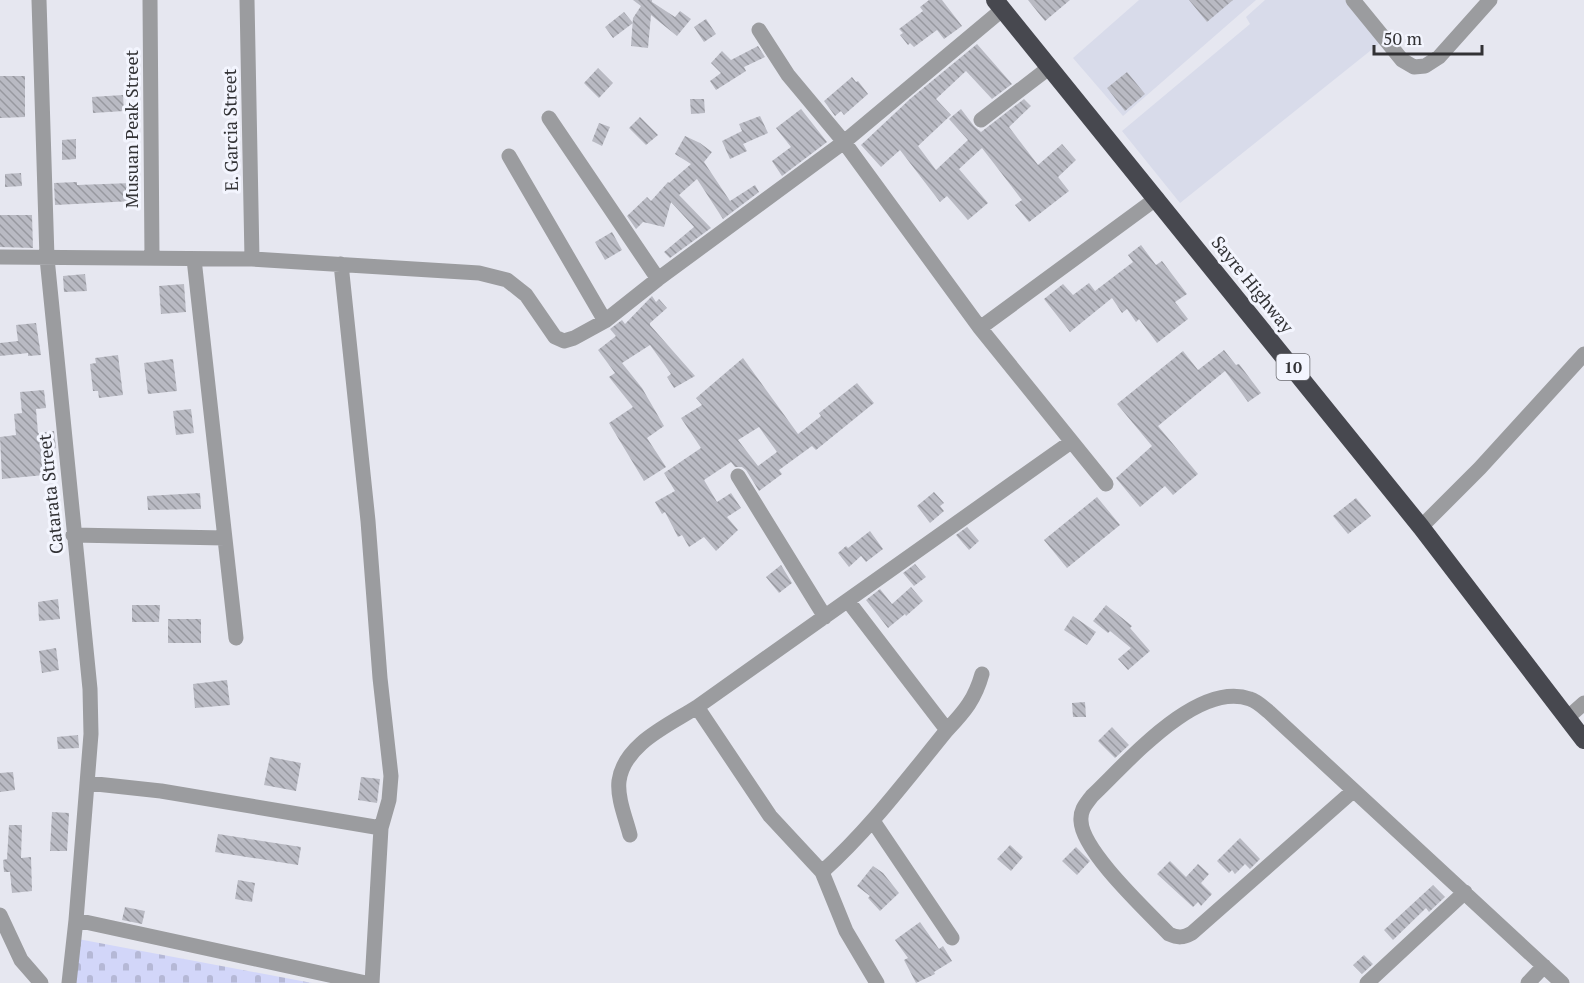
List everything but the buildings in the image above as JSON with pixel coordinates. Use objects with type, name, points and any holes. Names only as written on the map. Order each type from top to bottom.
[{"type":"highway","name":"Sayre Highway","points":[[999,5],[1421,527],[1584,740]]},
{"type":"street","name":"Catarata Street","points":[[39,0],[47,258],[90,689],[91,734],[69,983]]},
{"type":"street","name":"Musuan Peak Street","points":[[150,0],[152,258]]},
{"type":"street","name":"E. Garcia Street","points":[[247,0],[252,258]]},
{"type":"street","points":[[1353,0],[1402,60],[1414,67],[1425,66],[1439,57],[1490,0]]},
{"type":"street","points":[[0,257],[252,258],[463,271],[507,280],[526,295],[555,337],[564,341],[605,321],[657,279],[843,142],[999,5]]},
{"type":"street","points":[[759,30],[788,75],[843,142],[980,328],[1106,484]]},
{"type":"street","points":[[981,120],[1050,67]]},
{"type":"street","points":[[549,118],[657,279]]},
{"type":"street","points":[[509,156],[605,321]]},
{"type":"street","points":[[980,328],[1157,198]]},
{"type":"street","points":[[194,259],[236,638]]},
{"type":"street","points":[[341,264],[367,509],[379,666],[391,777],[389,800],[381,828],[372,983]]},
{"type":"street","points":[[1421,527],[1480,468],[1584,354]]},
{"type":"street","points":[[630,835],[619,782],[625,761],[642,743],[697,707],[1071,442]]},
{"type":"street","points":[[738,476],[825,616]]},
{"type":"street","points":[[73,535],[225,538]]},
{"type":"street","points":[[848,601],[947,730]]},
{"type":"street","points":[[822,872],[853,843],[969,706],[982,674]]},
{"type":"street","points":[[1353,791],[1185,937],[1169,934],[1098,857],[1084,833],[1081,820],[1083,807],[1092,796],[1171,721],[1195,707],[1220,698],[1234,696],[1251,699],[1269,712],[1562,983]]},
{"type":"street","points":[[1567,718],[1584,703]]},
{"type":"street","points":[[697,707],[770,816],[822,872],[846,931],[877,983]]},
{"type":"street","points":[[87,783],[172,792],[381,828]]},
{"type":"street","points":[[873,820],[952,938]]},
{"type":"street","points":[[1367,983],[1465,892]]},
{"type":"street","points":[[0,915],[21,960],[41,983]]},
{"type":"street","points":[[76,920],[366,983]]},
{"type":"street","points":[[1528,983],[1544,966]]},
{"type":"shaded area","points":[[1139,0],[1256,0],[1123,116],[1073,58]]},
{"type":"shaded area","points":[[1265,0],[1345,0],[1380,43],[1180,203],[1122,131],[1250,24],[1246,17]]},
{"type":"green space","points":[[78,939],[312,983],[74,983]]}]
